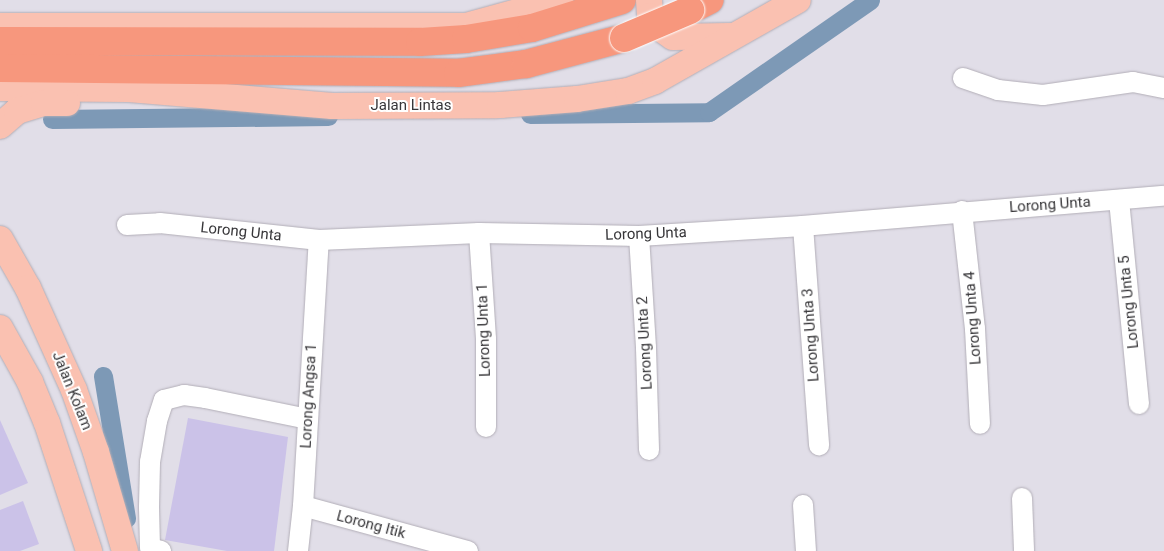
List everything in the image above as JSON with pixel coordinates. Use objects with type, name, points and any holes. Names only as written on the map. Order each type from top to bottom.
[{"type":"highway","points":[[0,41],[429,41],[466,39],[532,28],[622,0]]},
{"type":"highway","points":[[0,68],[458,73],[526,64],[594,48],[624,38],[710,0]]},
{"type":"main road","points":[[0,26],[466,26],[560,0]]},
{"type":"main road","points":[[649,0],[650,16],[657,26],[673,37],[737,36]]},
{"type":"main road","name":"Jalan Lintas","points":[[6,92],[130,89],[332,106],[500,106],[606,96],[655,81],[798,0]]},
{"type":"main road","points":[[0,126],[17,111],[44,103],[251,109],[332,106]]},
{"type":"main road","name":"Jalan Kolam","points":[[0,239],[28,288],[74,390],[96,452],[125,551]]},
{"type":"main road","points":[[0,328],[30,382],[47,423],[89,551]]},
{"type":"street","points":[[963,78],[998,90],[1043,95],[1133,82],[1164,88]]},
{"type":"street","name":"Lorong Unta","points":[[127,225],[160,223],[319,240],[479,233],[639,236],[803,226],[1164,196]]},
{"type":"street","name":"Lorong Unta 5","points":[[1119,200],[1139,404]]},
{"type":"street","name":"Lorong Unta 4","points":[[962,212],[975,329],[980,424]]},
{"type":"street","name":"Lorong Unta 3","points":[[803,226],[819,445]]},
{"type":"street","name":"Lorong Unta 1","points":[[479,233],[486,340],[486,427]]},
{"type":"street","name":"Lorong Unta 2","points":[[639,236],[646,348],[649,450]]},
{"type":"street","name":"Lorong Angsa 1","points":[[298,551],[303,506],[319,240]]},
{"type":"street","points":[[161,551],[150,548],[149,507],[150,462],[157,421],[164,400],[184,395],[308,419]]},
{"type":"street","points":[[1022,498],[1024,551]]},
{"type":"street","points":[[803,505],[806,551]]},
{"type":"street","name":"Lorong Itik","points":[[303,506],[468,551]]},
{"type":"building","points":[[188,418],[288,437],[274,551],[227,551],[165,540]]},
{"type":"building","points":[[0,420],[28,483],[0,495]]},
{"type":"building","points":[[23,501],[39,544],[20,551],[0,551],[0,510]]},
{"type":"waterway","points":[[530,114],[709,112],[870,0]]},
{"type":"waterway","points":[[52,119],[328,116]]},
{"type":"waterway","points":[[103,376],[126,518]]}]
